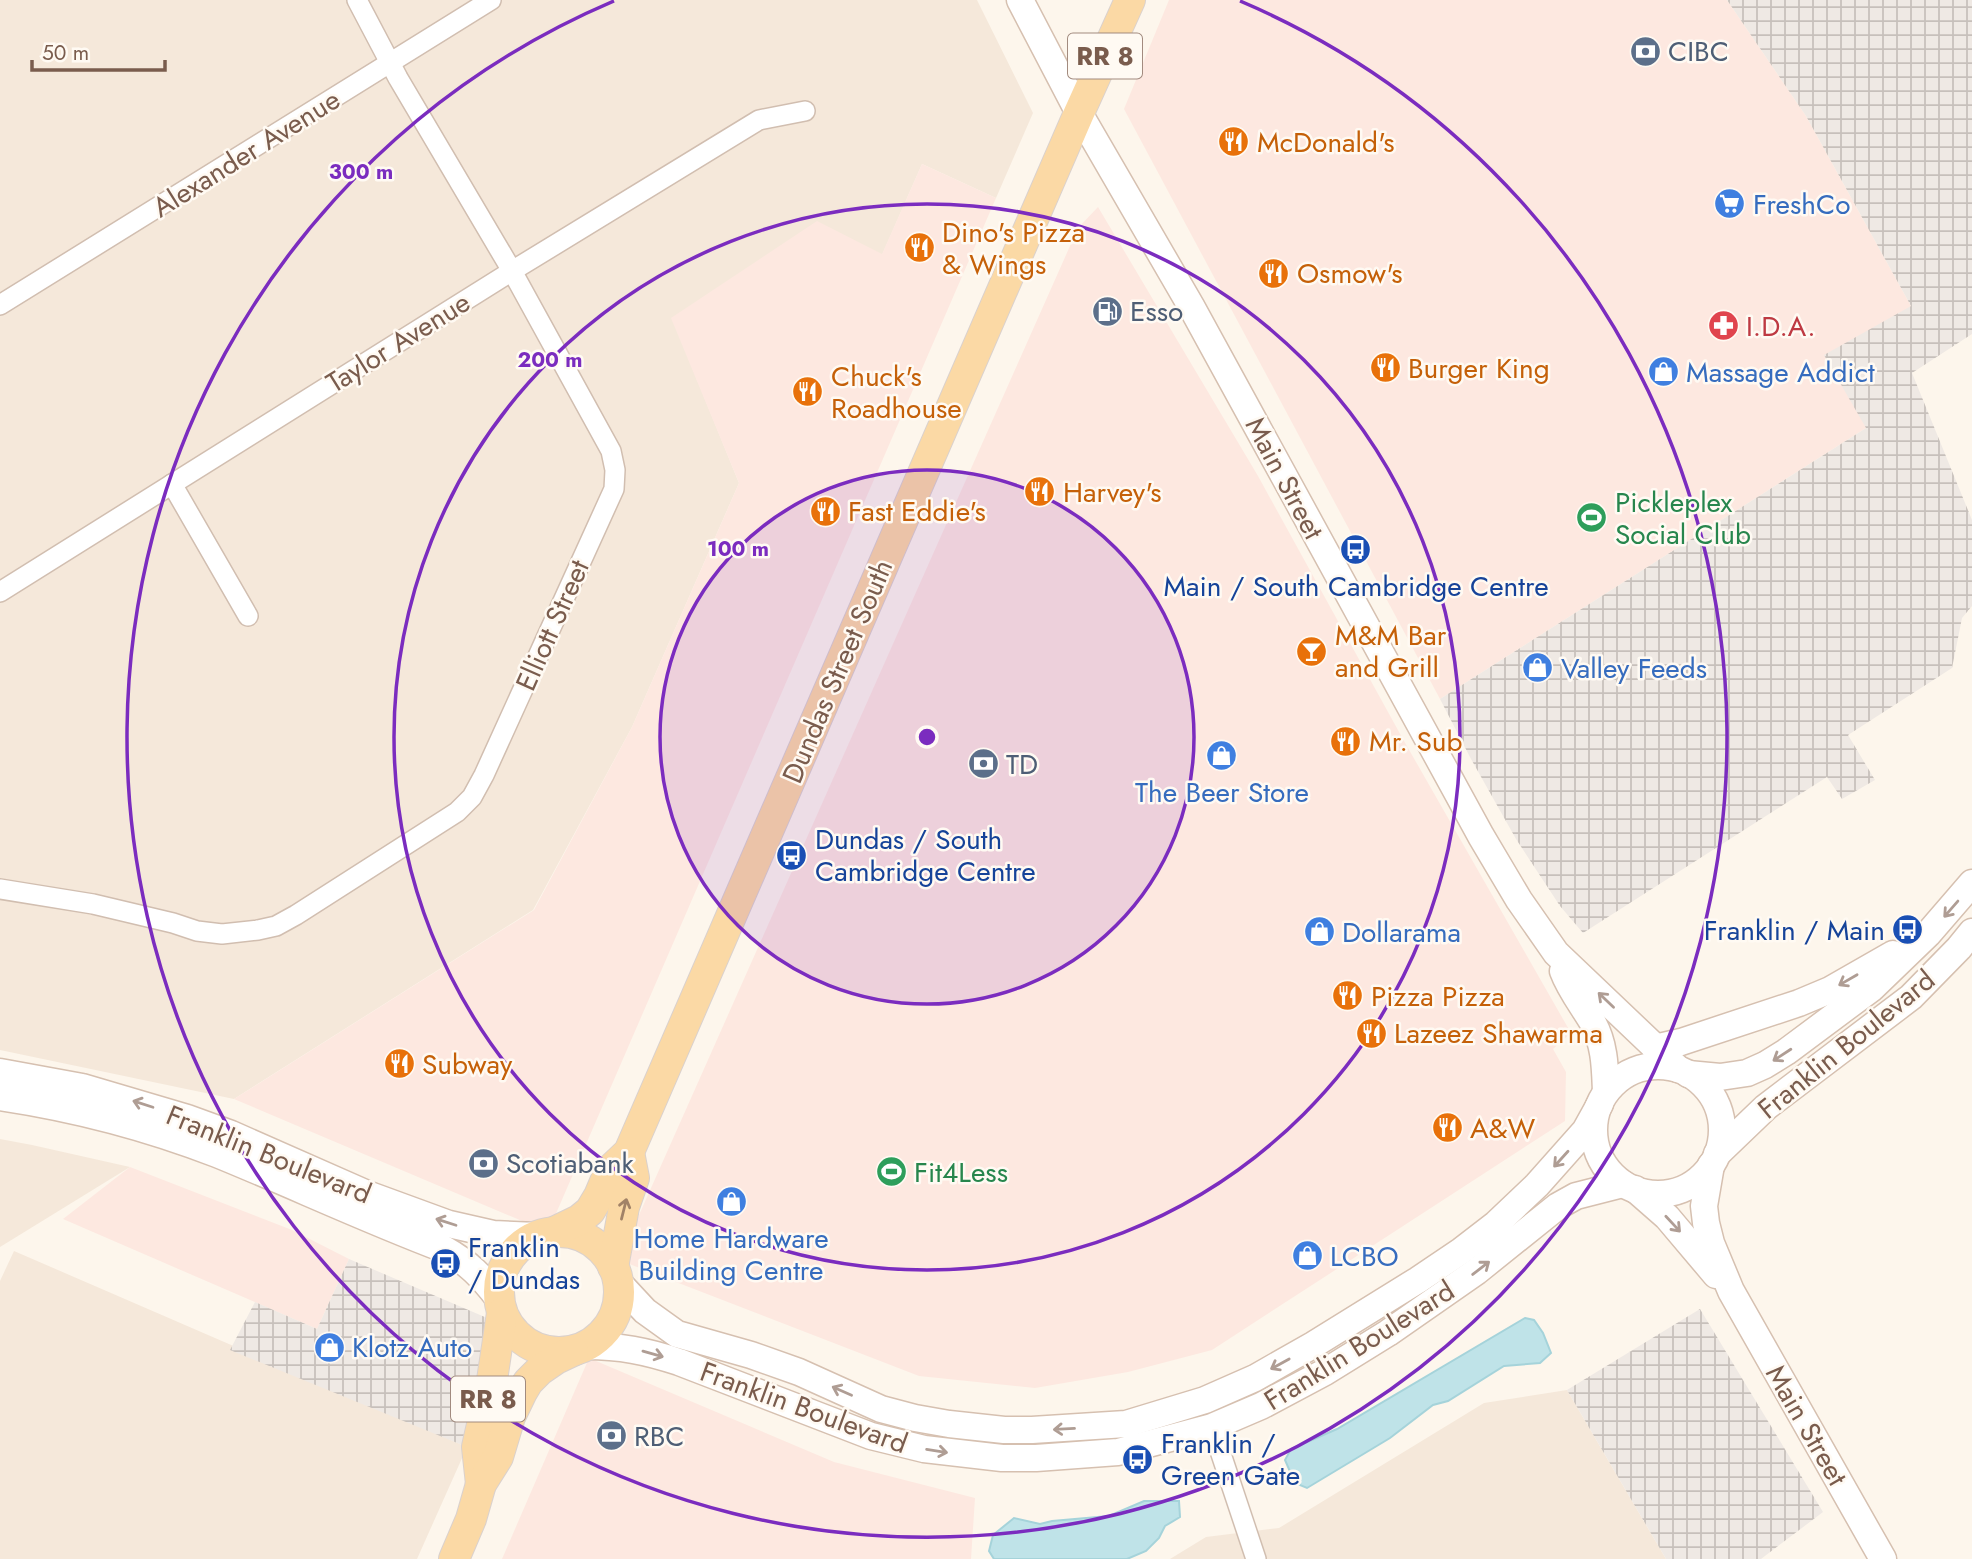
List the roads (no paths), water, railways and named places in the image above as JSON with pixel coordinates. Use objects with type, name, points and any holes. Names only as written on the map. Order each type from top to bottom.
[{"type":"main road","name":"Main Street","points":[[1020,0],[1079,113],[1191,306],[1481,836],[1519,900],[1556,953],[1655,1048],[1683,1071]]},
{"type":"main road","name":"RR 8","points":[[1079,113],[1130,0]]},
{"type":"main road","name":"Dundas Street South","points":[[545,1234],[579,1220],[590,1211],[610,1170],[629,1152],[1079,113]]},
{"type":"main road","name":"Franklin Boulevard","points":[[1683,1071],[1720,1077],[1746,1073],[1786,1052],[1872,988],[1928,934],[1972,883]]},
{"type":"main road","name":"Franklin Boulevard","points":[[1714,1160],[1766,1107],[1911,997],[1972,932]]},
{"type":"main road","points":[[1655,1048],[1713,1032],[1820,994],[1928,934]]},
{"type":"main road","name":"Main Street","points":[[1556,953],[1566,979],[1594,1025],[1601,1043],[1605,1060],[1603,1098]]},
{"type":"main road","points":[[1659,1066],[1683,1071],[1707,1089],[1719,1110],[1721,1142],[1714,1160],[1700,1178],[1686,1188],[1651,1194],[1629,1187],[1610,1172],[1600,1156],[1595,1139],[1595,1121],[1603,1098],[1624,1076],[1641,1068],[1659,1066]]},
{"type":"main road","name":"Franklin Boulevard","points":[[0,1072],[82,1087],[187,1118],[360,1191],[449,1224],[493,1234],[545,1234]]},
{"type":"main road","name":"Franklin Boulevard","points":[[0,1097],[135,1126],[216,1154],[444,1249],[481,1276],[501,1306]]},
{"type":"main road","name":"Franklin Boulevard","points":[[616,1275],[645,1311],[677,1334],[799,1372],[881,1409],[949,1424],[1004,1430],[1126,1424],[1205,1400],[1255,1378],[1313,1345],[1461,1251],[1496,1224],[1537,1185],[1585,1131],[1603,1098]]},
{"type":"main road","name":"Dundas Street South","points":[[616,1275],[624,1207],[634,1178],[629,1152]]},
{"type":"main road","name":"Main Street","points":[[1714,1160],[1704,1206],[1706,1223],[1711,1243],[1731,1291],[1883,1559]]},
{"type":"main road","name":"Main Street","points":[[1629,1187],[1667,1217],[1731,1291]]},
{"type":"main road","name":"Franklin Boulevard","points":[[580,1349],[629,1348],[650,1353],[870,1436],[954,1454],[1002,1458],[1118,1452],[1212,1427],[1261,1406],[1325,1372],[1388,1333],[1477,1271],[1558,1206],[1576,1196],[1629,1187]]},
{"type":"main road","points":[[545,1234],[574,1235],[594,1244],[606,1254],[616,1275],[619,1294],[612,1320],[605,1330],[580,1349],[549,1352],[526,1343],[516,1335],[501,1306],[499,1284],[504,1268],[518,1249],[545,1234]]},
{"type":"main road","name":"RR 8","points":[[481,1484],[477,1447],[492,1380],[501,1306]]},
{"type":"main road","name":"RR 8","points":[[454,1559],[471,1520],[481,1484],[498,1457],[510,1417],[528,1382],[555,1359],[580,1349]]},
{"type":"street","name":"Elliott Street","points":[[0,889],[93,904],[197,931],[222,934],[258,930],[276,926],[296,915],[457,812],[471,797],[484,775],[614,489],[615,470],[611,451],[512,271],[398,78],[357,0]]},
{"type":"street","name":"Alexander Avenue","points":[[0,305],[491,0]]},
{"type":"street","name":"Taylor Avenue","points":[[0,593],[512,271],[759,120],[805,111]]},
{"type":"street","points":[[172,484],[248,616]]},
{"type":"street","points":[[1212,1427],[1256,1559]]},
{"type":"water","points":[[1525,1318],[1534,1320],[1551,1353],[1540,1363],[1504,1366],[1448,1401],[1433,1405],[1390,1438],[1307,1488],[1295,1483],[1285,1460],[1291,1449],[1337,1429]]},
{"type":"water","points":[[1144,1501],[1179,1501],[1180,1517],[1165,1526],[1159,1538],[1146,1551],[1127,1559],[994,1559],[989,1551],[993,1535],[1014,1518],[1040,1524],[1109,1516]]},
{"type":"place","name":"CIBC","points":[[1645,51]]},
{"type":"place","name":"McDonald's","points":[[1234,142]]},
{"type":"place","name":"FreshCo","points":[[1730,204]]},
{"type":"place","name":"Dino's Pizza & Wings","points":[[919,248]]},
{"type":"place","name":"Osmow's","points":[[1274,273]]},
{"type":"place","name":"Esso","points":[[1107,311]]},
{"type":"place","name":"I.D.A.","points":[[1723,326]]},
{"type":"place","name":"Burger King","points":[[1385,368]]},
{"type":"place","name":"Massage Addict","points":[[1663,372]]},
{"type":"place","name":"Chuck's Roadhouse","points":[[808,392]]},
{"type":"place","name":"Harvey's","points":[[1040,492]]},
{"type":"place","name":"Fast Eddie's","points":[[825,511]]},
{"type":"place","name":"Pickleplex Social Club","points":[[1592,518]]},
{"type":"place","name":"Main / South Cambridge Centre","points":[[1356,549]]},
{"type":"place","name":"M&M Bar and Grill","points":[[1312,651]]},
{"type":"place","name":"Valley Feeds","points":[[1538,668]]},
{"type":"place","name":"Mr. Sub","points":[[1346,741]]},
{"type":"place","name":"The Beer Store","points":[[1222,755]]},
{"type":"place","name":"TD","points":[[983,764]]},
{"type":"place","name":"Dundas / South Cambridge Centre","points":[[792,855]]},
{"type":"place","name":"Franklin / Main","points":[[1908,930]]},
{"type":"place","name":"Dollarama","points":[[1319,932]]},
{"type":"place","name":"Pizza Pizza","points":[[1348,996]]},
{"type":"place","name":"Lazeez Shawarma","points":[[1371,1033]]},
{"type":"place","name":"Subway","points":[[399,1064]]},
{"type":"place","name":"A&W","points":[[1447,1128]]},
{"type":"place","name":"Scotiabank","points":[[483,1163]]},
{"type":"place","name":"Fit4Less","points":[[891,1172]]},
{"type":"place","name":"Home Hardware Building Centre","points":[[731,1201]]},
{"type":"place","name":"LCBO","points":[[1307,1256]]},
{"type":"place","name":"Franklin / Dundas","points":[[445,1263]]},
{"type":"place","name":"Klotz Auto","points":[[329,1347]]},
{"type":"place","name":"RBC","points":[[611,1436]]},
{"type":"place","name":"Franklin / Green Gate","points":[[1138,1459]]}]
